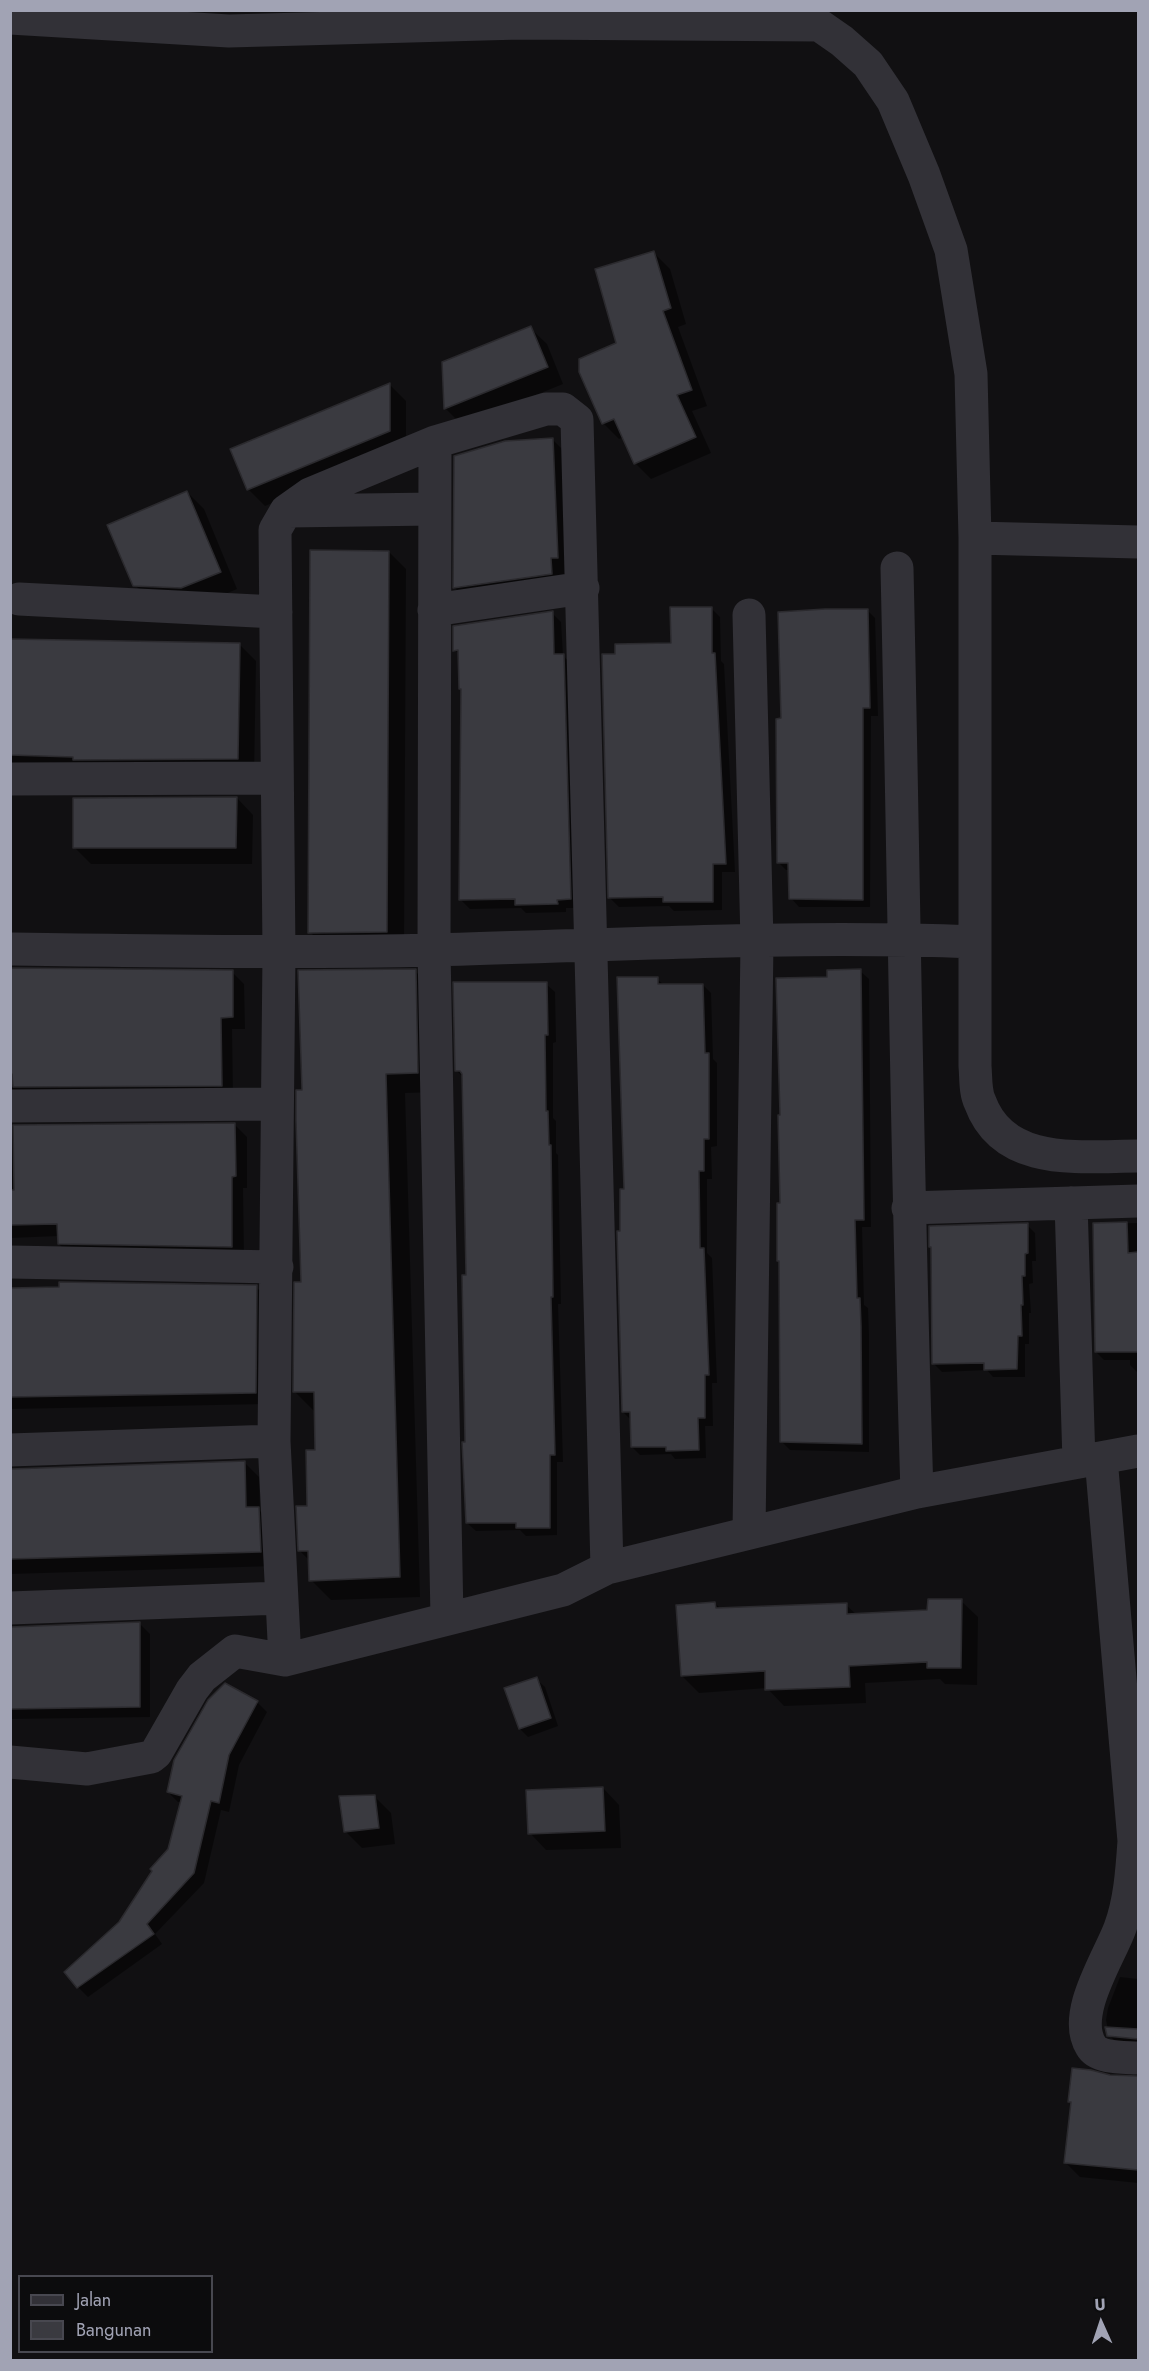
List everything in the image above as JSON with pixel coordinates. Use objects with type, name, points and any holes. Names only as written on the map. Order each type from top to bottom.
[{"type":"street","points":[[10,18],[229,31],[819,18],[868,64],[893,101],[924,175],[951,250],[971,374],[975,538],[975,1066],[979,1102],[995,1129],[1015,1145],[1051,1156],[1138,1156]]},
{"type":"street","points":[[285,1660],[274,1441],[279,953],[275,530],[286,511],[310,494],[435,442],[546,409],[563,409],[577,420],[607,1568]]},
{"type":"street","points":[[435,442],[434,950],[447,1618]]},
{"type":"street","points":[[286,511],[434,509]]},
{"type":"street","points":[[975,538],[1138,542]]},
{"type":"street","points":[[897,568],[906,939],[908,1208],[917,1492]]},
{"type":"street","points":[[434,610],[583,588]]},
{"type":"street","points":[[19,599],[276,612]]},
{"type":"street","points":[[749,615],[757,942],[749,1533]]},
{"type":"street","points":[[10,779],[277,778]]},
{"type":"street","points":[[10,949],[279,953],[906,939],[974,942]]},
{"type":"street","points":[[10,1106],[277,1104]]},
{"type":"street","points":[[908,1208],[1138,1201]]},
{"type":"street","points":[[1071,1203],[1090,1460],[1134,1841],[1128,1894],[1120,1928],[1091,1996],[1086,2016],[1086,2035],[1091,2048],[1100,2054],[1138,2058]]},
{"type":"street","points":[[10,1262],[277,1267]]},
{"type":"street","points":[[10,1450],[274,1441]]},
{"type":"street","points":[[10,1762],[87,1769],[151,1757],[156,1753],[192,1690],[202,1677],[235,1651],[285,1660],[563,1590],[607,1568],[749,1533],[917,1492],[1138,1451]]},
{"type":"street","points":[[10,1608],[281,1598]]},
{"type":"building","points":[[654,251],[671,308],[663,311],[692,390],[677,395],[696,437],[634,464],[614,419],[602,424],[579,372],[579,359],[616,343],[595,269]]},
{"type":"building","points":[[531,326],[548,367],[444,409],[442,362]]},
{"type":"building","points":[[390,383],[390,431],[247,490],[230,449]]},
{"type":"building","points":[[553,438],[558,558],[551,558],[552,574],[453,588],[454,456],[505,441]]},
{"type":"building","points":[[187,491],[221,572],[181,588],[133,586],[107,525]]},
{"type":"building","points":[[310,550],[389,551],[387,932],[308,933]]},
{"type":"building","points":[[670,607],[712,607],[712,653],[715,653],[726,864],[713,864],[713,902],[663,902],[663,897],[608,898],[602,654],[615,654],[615,644],[671,643]]},
{"type":"building","points":[[868,609],[870,708],[863,708],[863,900],[789,899],[788,863],[777,863],[776,719],[781,718],[778,612]]},
{"type":"building","points":[[553,611],[554,654],[564,654],[571,899],[557,900],[558,904],[515,905],[515,899],[459,900],[461,689],[459,689],[458,650],[453,651],[453,626]]},
{"type":"building","points":[[10,639],[240,643],[238,759],[73,760],[73,757],[10,755]]},
{"type":"building","points":[[237,797],[236,848],[73,848],[73,798]]},
{"type":"building","points":[[10,968],[233,970],[233,1017],[221,1018],[222,1086],[13,1087]]},
{"type":"building","points":[[416,969],[418,1073],[386,1074],[400,1577],[309,1581],[308,1551],[298,1551],[296,1506],[307,1506],[306,1450],[315,1450],[314,1392],[293,1392],[294,1282],[301,1282],[296,1121],[296,1090],[302,1090],[298,970]]},
{"type":"building","points":[[861,969],[864,1220],[855,1220],[857,1298],[860,1298],[861,1326],[862,1444],[780,1442],[777,1203],[780,1203],[778,1115],[780,1115],[776,978],[827,977],[827,970]]},
{"type":"building","points":[[617,977],[658,977],[658,984],[703,984],[705,1053],[709,1053],[709,1139],[704,1139],[704,1171],[699,1171],[700,1248],[704,1248],[709,1375],[705,1375],[705,1418],[698,1418],[699,1450],[666,1451],[666,1447],[631,1447],[630,1412],[622,1412],[617,1231],[620,1231],[620,1189],[624,1189]]},
{"type":"building","points":[[453,982],[547,982],[546,1111],[548,1111],[549,1145],[551,1145],[553,1297],[551,1297],[555,1455],[550,1455],[550,1528],[516,1528],[516,1523],[466,1523],[462,1442],[465,1442],[462,1275],[466,1275],[462,1074],[460,1071],[455,1071]]},
{"type":"building","points":[[235,1123],[236,1176],[232,1177],[232,1247],[58,1244],[57,1224],[10,1225],[10,1190],[14,1190],[13,1125]]},
{"type":"building","points":[[1127,1222],[1128,1253],[1138,1252],[1138,1352],[1095,1352],[1093,1223]]},
{"type":"building","points":[[1028,1223],[1028,1253],[1025,1254],[1025,1276],[1022,1276],[1022,1336],[1018,1336],[1017,1369],[984,1370],[984,1363],[932,1364],[929,1226]]},
{"type":"building","points":[[59,1282],[257,1285],[256,1393],[10,1397],[10,1288],[59,1287]]},
{"type":"building","points":[[245,1461],[246,1507],[259,1507],[261,1552],[10,1559],[10,1469]]},
{"type":"building","points":[[928,1599],[962,1599],[961,1668],[927,1668],[927,1662],[849,1666],[850,1687],[765,1690],[765,1671],[681,1676],[676,1605],[715,1602],[716,1608],[847,1603],[847,1614],[927,1610]]},
{"type":"building","points":[[140,1622],[140,1707],[10,1709],[10,1627]]},
{"type":"building","points":[[537,1677],[551,1718],[519,1729],[504,1688]]},
{"type":"building","points":[[225,1683],[258,1701],[229,1755],[219,1803],[211,1801],[194,1873],[147,1924],[154,1934],[77,1988],[64,1972],[119,1922],[152,1871],[150,1869],[168,1849],[182,1796],[167,1792],[174,1760],[208,1700]]},
{"type":"building","points":[[603,1787],[605,1831],[528,1834],[526,1790]]},
{"type":"building","points":[[375,1795],[379,1828],[344,1832],[339,1796]]},
{"type":"building","points":[[1105,2027],[1138,2029],[1138,2039],[1107,2036]]},
{"type":"building","points":[[1072,2068],[1110,2075],[1138,2076],[1138,2170],[1064,2163],[1071,2102],[1068,2102]]}]
